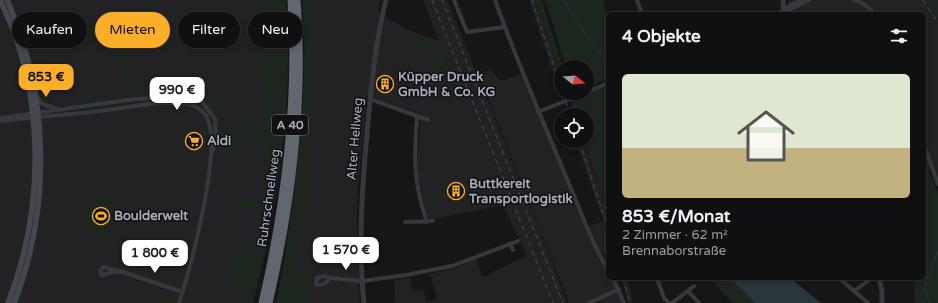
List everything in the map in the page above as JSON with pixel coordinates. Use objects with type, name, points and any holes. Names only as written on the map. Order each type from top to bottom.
[{"type":"highway","name":"Ruhrschnellweg","points":[[262,303],[279,220],[289,139],[293,62],[291,0]]},
{"type":"highway","name":"Ruhrschnellweg","points":[[269,301],[287,208],[296,133],[299,67],[297,0]]},
{"type":"main road","points":[[0,0],[20,52],[27,79],[34,115],[41,176],[36,228],[8,303]]},
{"type":"main road","points":[[7,0],[15,18],[23,44],[33,87],[34,115],[35,176],[28,250],[14,303]]},
{"type":"main road","points":[[30,225],[36,228]]},
{"type":"street","name":"Alter Hellweg","points":[[364,303],[362,281],[361,209],[376,42],[386,0]]},
{"type":"street","points":[[454,0],[467,32],[504,27]]},
{"type":"street","points":[[495,0],[504,27],[538,112],[594,247],[606,267]]},
{"type":"street","points":[[637,0],[641,12]]},
{"type":"street","points":[[783,0],[784,12]]},
{"type":"street","points":[[784,12],[790,5],[804,0]]},
{"type":"street","points":[[784,12],[791,10],[809,0]]},
{"type":"street","points":[[854,0],[862,3],[873,12]]},
{"type":"street","points":[[594,89],[606,84]]},
{"type":"street","points":[[33,87],[42,104],[59,110]]},
{"type":"street","points":[[0,121],[135,98],[187,97],[203,103],[211,112],[216,124],[216,138],[212,153],[203,211],[179,303]]},
{"type":"street","points":[[128,108],[135,98]]},
{"type":"street","points":[[370,99],[428,120]]},
{"type":"street","points":[[538,112],[567,100]]},
{"type":"street","points":[[0,118],[178,103],[196,107],[205,114],[211,126],[212,153]]},
{"type":"street","points":[[417,117],[414,173],[420,203],[427,222]]},
{"type":"street","points":[[926,151],[938,184]]},
{"type":"street","points":[[405,222],[433,222]]},
{"type":"street","points":[[330,278],[362,281],[402,276],[452,266],[518,241]]},
{"type":"street","points":[[510,243],[513,250]]},
{"type":"street","points":[[123,272],[112,272],[104,276],[101,275],[100,271],[101,268],[106,267],[123,272],[183,292]]},
{"type":"street","points":[[614,280],[624,303]]},
{"type":"street","points":[[658,280],[664,298],[669,303]]},
{"type":"street","points":[[842,280],[868,303]]},
{"type":"street","points":[[854,290],[869,280]]},
{"type":"street","points":[[879,280],[882,291],[882,303]]},
{"type":"street","points":[[672,303],[694,286]]},
{"type":"street","points":[[589,303],[619,289]]},
{"type":"street","points":[[688,291],[699,303]]},
{"type":"shaded area","points":[[0,0],[263,0],[263,12],[248,12],[248,48],[265,48],[268,134],[264,189],[246,303],[14,303],[30,256],[42,172],[27,240],[7,303],[0,302]]},
{"type":"shaded area","points":[[99,0],[103,0],[108,12],[104,12]]},
{"type":"shaded area","points":[[262,0],[286,0],[287,12],[262,12]]},
{"type":"shaded area","points":[[302,0],[381,0],[378,13],[411,31],[408,37],[428,56],[451,96],[458,91],[423,0],[447,0],[539,228],[567,303],[395,303],[394,280],[410,278],[413,291],[423,289],[427,302],[437,299],[430,274],[452,269],[476,259],[483,277],[527,256],[503,205],[429,220],[418,179],[417,160],[421,115],[367,95],[357,196],[360,303],[276,303],[288,244],[301,139],[305,59]]},
{"type":"shaded area","points":[[302,0],[314,0],[314,91],[305,185],[310,187],[292,271],[312,275],[314,288],[306,288],[305,303],[276,303],[281,280],[295,186],[300,133],[304,80]]},
{"type":"shaded area","points":[[529,0],[536,0],[557,60],[554,60],[554,75]]},
{"type":"shaded area","points":[[536,0],[542,0],[561,60],[557,60]]},
{"type":"shaded area","points":[[545,0],[603,0],[606,12],[606,80],[594,85],[594,60],[564,60]]},
{"type":"shaded area","points":[[788,0],[925,0],[938,20],[938,182],[931,168],[926,171],[926,12],[789,12]]},
{"type":"shaded area","points":[[925,0],[938,0],[938,20],[926,3]]},
{"type":"shaded area","points":[[257,4],[258,5],[258,12],[256,12],[255,9],[258,8],[256,5],[253,5]]},
{"type":"shaded area","points":[[411,31],[439,41],[458,92],[450,96],[428,56],[407,37]]},
{"type":"shaded area","points":[[248,43],[248,48],[245,48],[243,45]]},
{"type":"shaded area","points":[[27,48],[31,48],[43,96],[53,102],[113,96],[120,90],[120,73],[123,83],[122,93],[116,97],[108,99],[56,105],[46,103],[38,93]]},
{"type":"shaded area","points":[[117,48],[123,48],[135,78],[140,86],[147,89],[147,94],[135,94]]},
{"type":"shaded area","points":[[254,48],[259,48],[260,75],[258,52]]},
{"type":"shaded area","points":[[263,48],[288,48],[286,115],[277,191],[253,303],[244,303],[229,259],[231,254],[211,232],[212,227],[221,235],[234,252],[239,253],[240,248],[251,250],[258,212],[224,206],[229,205],[229,202],[242,204],[243,200],[258,201],[259,197],[262,198],[265,152],[260,151],[260,147],[251,144],[253,143],[248,136],[242,132],[234,131],[227,137],[223,153],[218,152],[221,129],[223,127],[240,128],[251,126],[255,123],[260,113],[261,99],[264,91]]},
{"type":"shaded area","points":[[231,58],[232,61],[205,72],[204,69]]},
{"type":"shaded area","points":[[203,69],[204,72],[188,80],[186,84],[187,88],[171,86],[172,82]]},
{"type":"shaded area","points":[[490,70],[501,81],[523,73],[587,227],[603,221],[606,231],[606,252],[599,257],[606,267],[606,280],[614,280],[624,303],[569,303],[478,73]]},
{"type":"shaded area","points":[[606,84],[606,209],[586,148],[594,148],[594,108],[573,108],[570,100],[594,100],[594,89]]},
{"type":"shaded area","points":[[149,89],[211,94],[216,111],[207,102],[194,96],[149,94]]},
{"type":"shaded area","points":[[244,92],[250,96],[250,108],[248,113],[218,116],[212,94],[237,94],[219,102],[224,115],[249,105]]},
{"type":"shaded area","points":[[181,99],[192,101],[200,105],[213,119],[200,107],[187,102],[172,101],[143,104],[139,102],[140,100]]},
{"type":"shaded area","points":[[132,101],[122,105],[46,116],[45,113]]},
{"type":"shaded area","points":[[254,107],[257,107],[253,120],[244,123],[243,119],[252,114]]},
{"type":"shaded area","points":[[141,110],[140,140],[142,143],[204,159],[204,154],[207,153],[205,167],[205,162],[139,143],[140,120],[137,119],[138,111]]},
{"type":"shaded area","points":[[236,138],[243,139],[246,142],[245,155],[240,156],[240,153],[230,151],[233,151],[234,143],[232,142]]},
{"type":"shaded area","points":[[578,148],[585,148],[606,209],[606,229]]},
{"type":"shaded area","points":[[133,165],[135,165],[127,193],[195,213],[199,198],[197,217],[124,196]]},
{"type":"shaded area","points":[[928,169],[938,193],[938,303],[915,303],[913,280],[926,280],[926,170]]},
{"type":"shaded area","name":"Boulderwelt","points":[[94,193],[120,200],[109,238],[83,231]]},
{"type":"shaded area","points":[[104,279],[109,280],[104,295],[101,294],[98,300],[106,303],[96,302]]},
{"type":"shaded area","points":[[622,280],[627,280],[633,303],[628,303]]},
{"type":"shaded area","points":[[711,280],[732,280],[755,303],[733,303]]},
{"type":"shaded area","points":[[732,280],[792,280],[821,303],[755,303]]},
{"type":"shaded area","points":[[168,291],[177,295],[175,303],[164,301]]},
{"type":"waterway","points":[[563,0],[588,38],[606,60]]},
{"type":"waterway","points":[[930,303],[925,290],[926,281],[938,251]]},
{"type":"railway","points":[[432,0],[553,303]]},
{"type":"railway","points":[[442,0],[563,303]]},
{"type":"railway","points":[[532,0],[554,67]]},
{"type":"railway","points":[[923,0],[938,22]]},
{"type":"railway","points":[[565,100],[568,108]]},
{"type":"railway","points":[[581,148],[606,222]]},
{"type":"railway","points":[[624,280],[630,303]]},
{"type":"place","name":"Küpper Druck GmbH & Co. KG","points":[[385,84]]},
{"type":"place","name":"Aldi","points":[[194,141]]},
{"type":"place","name":"Buttkereit Transportlogistik","points":[[456,191]]},
{"type":"place","name":"Boulderwelt","points":[[101,216]]}]
